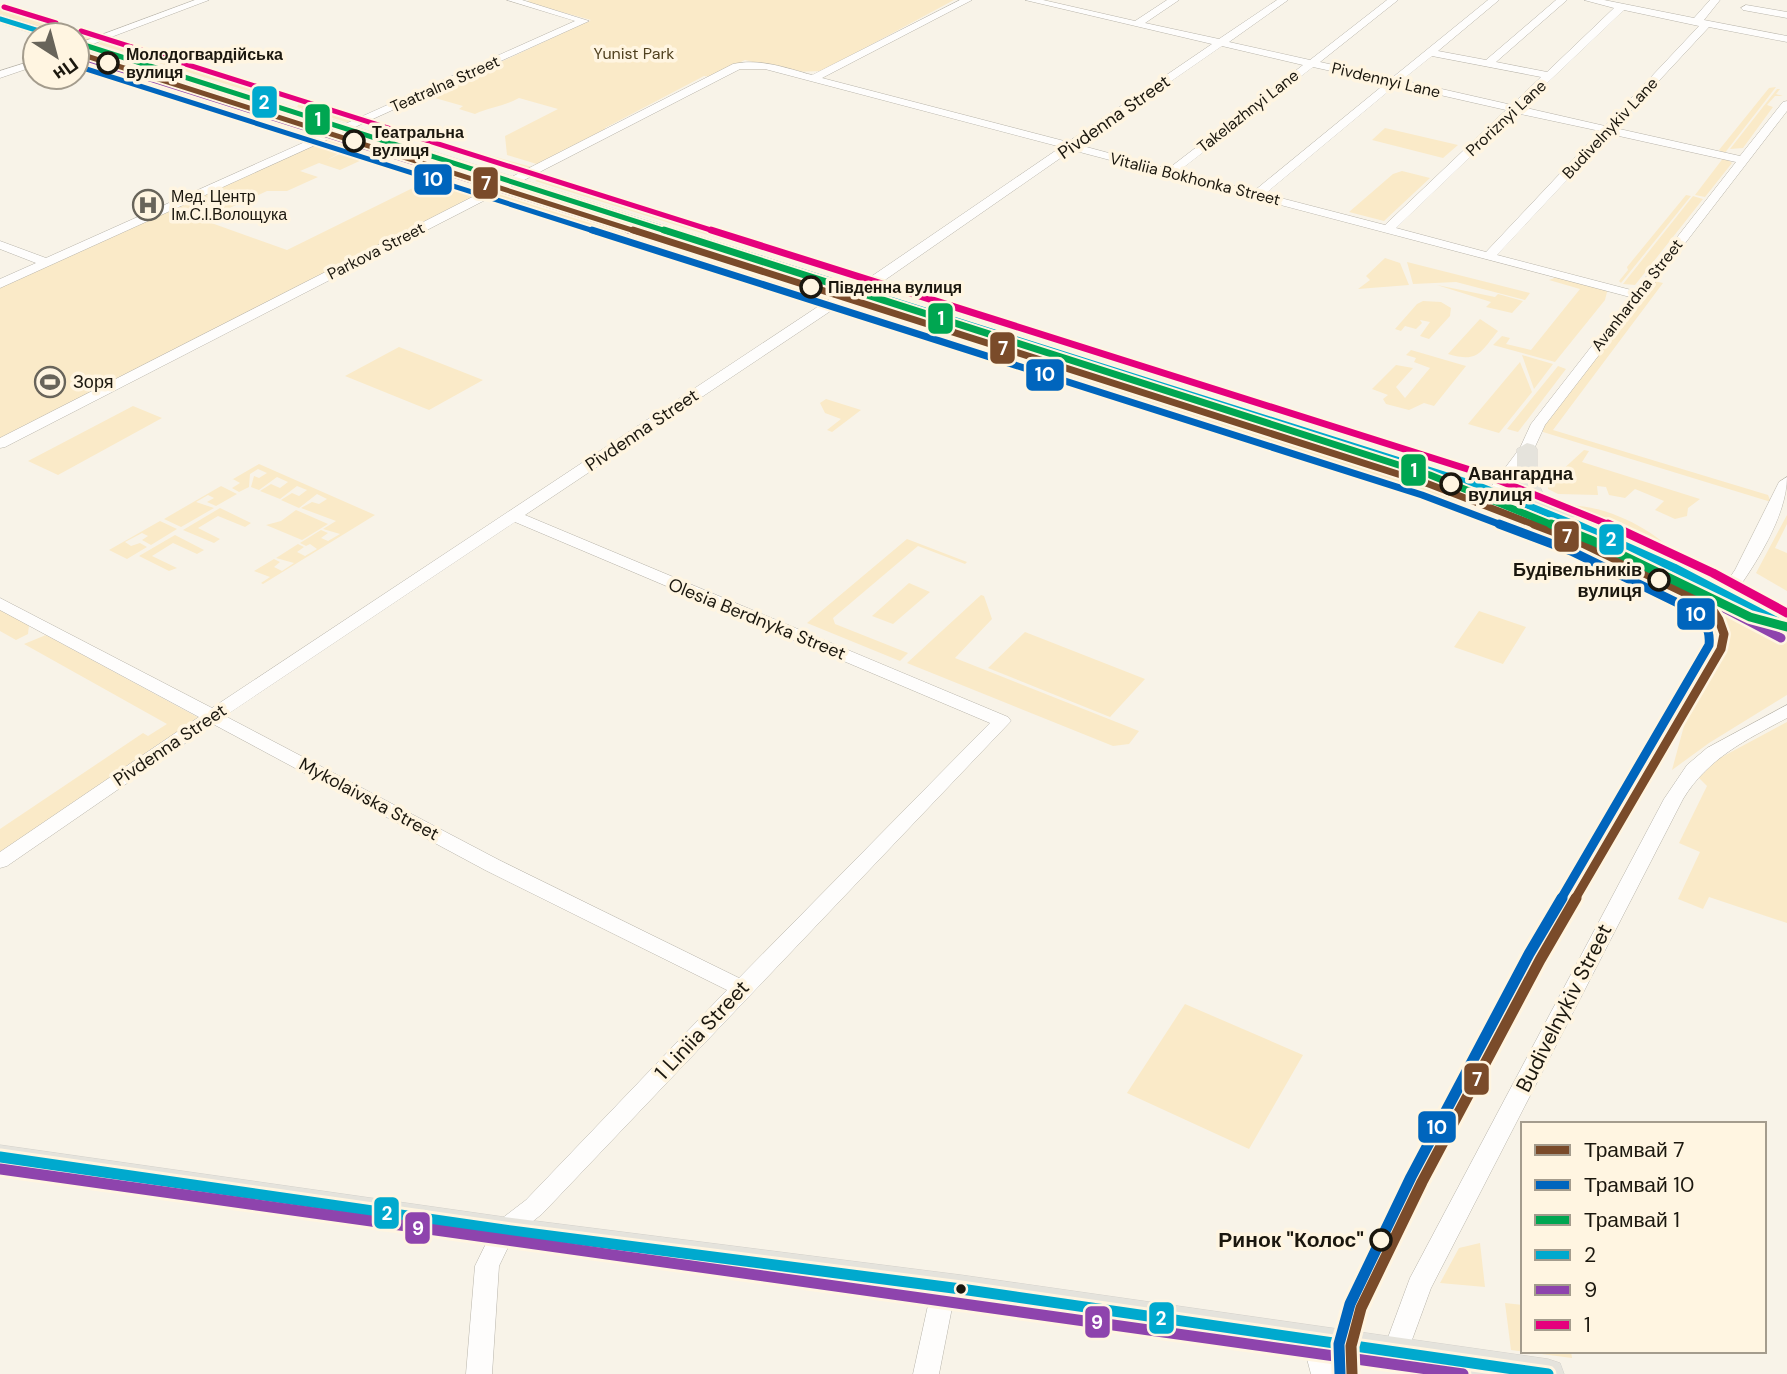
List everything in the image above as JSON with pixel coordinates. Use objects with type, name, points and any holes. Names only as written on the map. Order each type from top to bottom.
[{"type":"main road","points":[[0,19],[21,25]]},
{"type":"main road","points":[[91,49],[1495,492],[1629,547],[1727,593],[1787,627]]},
{"type":"main road","points":[[1527,449],[1527,480],[1539,509]]},
{"type":"main road","points":[[0,1157],[504,1230],[944,1287],[1548,1374]]},
{"type":"street","points":[[91,41],[204,0]]},
{"type":"street","name":"Teatralna Street","points":[[0,284],[584,21],[517,0]]},
{"type":"street","points":[[814,78],[967,0]]},
{"type":"street","name":"Pivdennyi Lane","points":[[1030,0],[1742,160]]},
{"type":"street","points":[[1063,7],[1076,0]]},
{"type":"street","points":[[1136,24],[1174,0]]},
{"type":"street","name":"Pivdenna Street","points":[[0,861],[211,717],[1072,147],[1283,0]]},
{"type":"street","name":"Takelazhnyi Lane","points":[[1170,173],[1393,0]]},
{"type":"street","points":[[1257,194],[1494,0]]},
{"type":"street","points":[[1489,63],[1562,0]]},
{"type":"street","points":[[1590,0],[1787,39]]},
{"type":"street","name":"Budivelnykiv Lane","points":[[1489,256],[1705,26],[1698,19],[1715,0]]},
{"type":"street","name":"Proriznyi Lane","points":[[1389,228],[1622,6]]},
{"type":"street","points":[[1746,8],[1787,15]]},
{"type":"street","points":[[1430,52],[1550,76]]},
{"type":"street","name":"Vitaliia Bokhonka Street","points":[[754,64],[1389,228],[1636,295]]},
{"type":"street","name":"Parkova Street","points":[[0,444],[737,66],[754,64]]},
{"type":"street","points":[[0,75],[21,67]]},
{"type":"street","name":"Avanhardna Street","points":[[1495,492],[1527,449],[1538,424],[1787,104]]},
{"type":"street","points":[[0,245],[47,263]]},
{"type":"street","points":[[1727,593],[1743,570],[1787,482]]},
{"type":"street","name":"Olesia Berdnyka Street","points":[[514,516],[1002,721]]},
{"type":"street","name":"Mykolaivska Street","points":[[0,603],[492,865],[742,988]]},
{"type":"street","name":"Budivelnykiv Street","points":[[1395,1351],[1419,1286],[1643,854],[1677,795],[1695,768],[1716,751],[1787,710]]},
{"type":"street","name":"1 Liniia Street","points":[[479,1374],[487,1266],[504,1230],[534,1207],[1002,721]]},
{"type":"street","points":[[926,1374],[944,1287]]},
{"type":"street","points":[[1314,1340],[1324,1374]]},
{"type":"green space","name":"Yunist Park","points":[[954,0],[822,71],[793,72],[745,60],[711,77],[704,76],[540,165],[507,155],[505,136],[558,109],[519,98],[475,114],[459,109],[463,106],[428,96],[591,20],[525,2]]},
{"type":"green space","points":[[0,7],[44,21],[22,21],[0,14]]},
{"type":"green space","points":[[104,40],[363,120],[349,123],[297,107],[299,103],[278,96],[270,98],[98,44]]},
{"type":"green space","points":[[91,53],[334,130],[319,137],[91,64]]},
{"type":"green space","points":[[1776,87],[1724,154],[1719,150],[1769,88]]},
{"type":"green space","points":[[1777,89],[1780,89],[1776,94],[1783,96],[1775,96],[1767,105],[1773,107],[1743,148],[1730,149]]},
{"type":"green space","points":[[1385,128],[1458,145],[1443,158],[1372,140]]},
{"type":"green space","points":[[326,140],[350,147],[327,160],[346,151],[366,158],[340,170],[319,163],[300,171],[318,177],[287,191],[267,191],[203,220],[287,250],[431,179],[480,195],[0,440],[0,287]]},
{"type":"green space","points":[[463,148],[532,167],[519,174],[498,164],[503,160],[491,156],[484,159],[457,151]]},
{"type":"green space","points":[[1724,157],[1732,163],[1705,197],[1695,195]]},
{"type":"green space","points":[[1402,171],[1430,178],[1384,221],[1349,212],[1393,174]]},
{"type":"green space","points":[[542,177],[870,281],[862,284],[847,279],[851,275],[790,256],[766,253],[535,181]]},
{"type":"green space","points":[[518,186],[837,288],[839,291],[822,303],[488,197],[509,187]]},
{"type":"green space","points":[[1686,195],[1691,196],[1621,283],[1619,281],[1628,270],[1627,267]]},
{"type":"green space","points":[[1693,196],[1703,199],[1635,285],[1623,284]]},
{"type":"green space","points":[[1385,258],[1400,263],[1409,285],[1358,289],[1370,280],[1366,276]]},
{"type":"green space","points":[[1407,262],[1530,293],[1525,300],[1456,282],[1413,284]]},
{"type":"green space","points":[[1557,277],[1608,288],[1605,300],[1555,362],[1493,345],[1502,336],[1510,338],[1506,344],[1531,350],[1580,289],[1549,280]]},
{"type":"green space","points":[[1654,281],[1663,283],[1553,430],[1768,495],[1771,502],[1543,432],[1543,425]]},
{"type":"green space","points":[[1437,285],[1495,297],[1498,294],[1523,301],[1512,313],[1486,307],[1491,302]]},
{"type":"green space","points":[[889,286],[1439,457],[1436,462],[1367,439],[1341,434],[883,290]]},
{"type":"green space","points":[[854,295],[1488,497],[1658,568],[1760,619],[1787,637],[1787,695],[1709,743],[1672,770],[1710,630],[1682,597],[1494,513],[841,302]]},
{"type":"green space","points":[[1423,301],[1441,302],[1451,308],[1450,316],[1429,339],[1420,336],[1430,322],[1420,320],[1422,323],[1416,329],[1405,326],[1401,331],[1395,329],[1417,304]]},
{"type":"green space","points":[[1480,319],[1498,331],[1482,350],[1466,357],[1448,354]]},
{"type":"green space","points":[[399,347],[483,380],[429,410],[345,376]]},
{"type":"green space","points":[[1411,350],[1466,366],[1434,406],[1424,403],[1409,410],[1386,404],[1383,399],[1388,395],[1372,389],[1396,365],[1413,368],[1396,387],[1405,398],[1430,368],[1414,362],[1416,358],[1406,355]]},
{"type":"green space","points":[[1522,355],[1553,364],[1534,389]]},
{"type":"green space","points":[[1520,362],[1532,392],[1499,433],[1468,424]]},
{"type":"green space","points":[[1558,366],[1566,369],[1518,432],[1507,429]]},
{"type":"green space","points":[[826,399],[861,410],[832,432],[827,430],[841,419],[825,413],[820,403]]},
{"type":"green space","points":[[133,406],[162,418],[58,475],[28,461]]},
{"type":"green space","points":[[1584,450],[1589,451],[1582,462],[1700,499],[1688,508],[1687,516],[1675,519],[1655,510],[1664,501],[1635,489],[1625,498],[1609,495],[1606,487],[1597,486],[1598,495],[1558,494],[1548,489],[1548,483]]},
{"type":"green space","points":[[259,464],[375,515],[263,584],[261,583],[270,577],[254,571],[274,559],[280,562],[274,567],[282,571],[294,563],[276,558],[298,544],[304,547],[297,552],[305,556],[317,549],[310,544],[306,546],[300,543],[321,530],[328,533],[321,538],[328,541],[340,534],[323,529],[336,521],[301,508],[312,502],[319,504],[327,499],[317,494],[299,508],[281,500],[292,493],[299,496],[307,490],[297,486],[280,499],[260,491],[271,484],[280,488],[288,482],[277,477],[259,490],[251,487],[254,476],[259,478],[267,473],[258,469],[250,474],[249,487],[239,492],[232,488],[240,483],[233,479]]},
{"type":"green space","points":[[221,486],[237,494],[216,506],[207,502],[214,498],[208,495],[196,502],[214,508],[181,527],[164,519]]},
{"type":"green space","points":[[1556,506],[1591,508],[1627,520],[1660,539],[1685,563]]},
{"type":"green space","points":[[220,508],[251,523],[245,527],[218,516],[198,528],[220,539],[214,543],[183,530]]},
{"type":"green space","points":[[296,510],[328,524],[302,540],[266,525],[281,521]]},
{"type":"green space","points":[[1787,515],[1787,524],[1775,548],[1787,553],[1787,591],[1756,573]]},
{"type":"green space","points":[[160,521],[177,529],[151,545],[142,540],[148,536],[142,533],[125,542],[131,546],[140,543],[147,547],[127,559],[109,550]]},
{"type":"green space","points":[[175,535],[204,550],[197,554],[173,543],[152,556],[177,568],[169,571],[139,556]]},
{"type":"green space","points":[[907,539],[967,562],[965,564],[918,546],[833,618],[835,624],[908,653],[900,661],[807,623]]},
{"type":"green space","points":[[909,583],[930,592],[893,624],[872,616]]},
{"type":"green space","points":[[981,595],[984,596],[992,619],[955,658],[1139,731],[1129,744],[1113,746],[907,663]]},
{"type":"green space","points":[[0,610],[29,625],[28,634],[16,640],[0,631]]},
{"type":"green space","points":[[1479,611],[1526,627],[1503,664],[1454,647]]},
{"type":"green space","points":[[1025,632],[1145,679],[1110,717],[988,668]]},
{"type":"green space","points":[[46,635],[201,719],[0,855],[0,829],[143,733],[148,736],[167,724],[24,644]]},
{"type":"green space","points":[[1787,722],[1787,923],[1709,897],[1703,909],[1678,899],[1700,852],[1679,843],[1707,786],[1699,778],[1718,759]]},
{"type":"green space","points":[[1185,1004],[1303,1055],[1249,1149],[1127,1093]]},
{"type":"green space","points":[[1480,1243],[1485,1287],[1440,1283],[1459,1248]]},
{"type":"green space","points":[[1505,1303],[1521,1305],[1521,1351],[1511,1350]]},
{"type":"green space","points":[[1534,1353],[1571,1353],[1572,1358]]},
{"type":"tram line","name":"1","points":[[91,47],[1430,475],[1593,541],[1750,617],[1787,627]]},
{"type":"tram line","name":"7","points":[[91,57],[1426,483],[1576,540],[1694,597],[1714,612],[1724,634],[1721,649],[1540,960],[1422,1182],[1361,1308],[1351,1346],[1352,1374]]},
{"type":"tram line","name":"10","points":[[91,70],[1422,495],[1571,551],[1688,608],[1702,619],[1708,627],[1709,645],[1529,954],[1411,1177],[1350,1304],[1339,1344],[1340,1374]]},
{"type":"transit line","name":"1","points":[[4,7],[50,21]]},
{"type":"transit line","name":"2","points":[[0,19],[21,25]]},
{"type":"transit line","name":"1","points":[[91,34],[1483,474],[1638,537],[1787,613]]},
{"type":"transit line","name":"2","points":[[91,47],[1479,486],[1636,550],[1787,627]]},
{"type":"transit line","name":"9","points":[[91,60],[1475,498],[1631,561],[1781,638]]},
{"type":"transit line","name":"2","points":[[0,1157],[504,1230],[961,1289],[1548,1374]]},
{"type":"transit line","name":"9","points":[[0,1169],[1463,1374]]},
{"type":"place","name":"Молодогвардійська вулиця","points":[[108,63]]},
{"type":"place","name":"Театральна вулиця","points":[[354,141]]},
{"type":"place","name":"Мед. Центр Ім.С.І.Волощука","points":[[148,205]]},
{"type":"place","name":"Південна вулиця","points":[[811,287]]},
{"type":"place","name":"Зоря","points":[[50,382]]},
{"type":"place","name":"Авангардна вулиця","points":[[1451,484]]},
{"type":"place","name":"Будівельників вулиця","points":[[1659,580]]},
{"type":"place","name":"Ринок \"Колос\"","points":[[1381,1240]]}]
